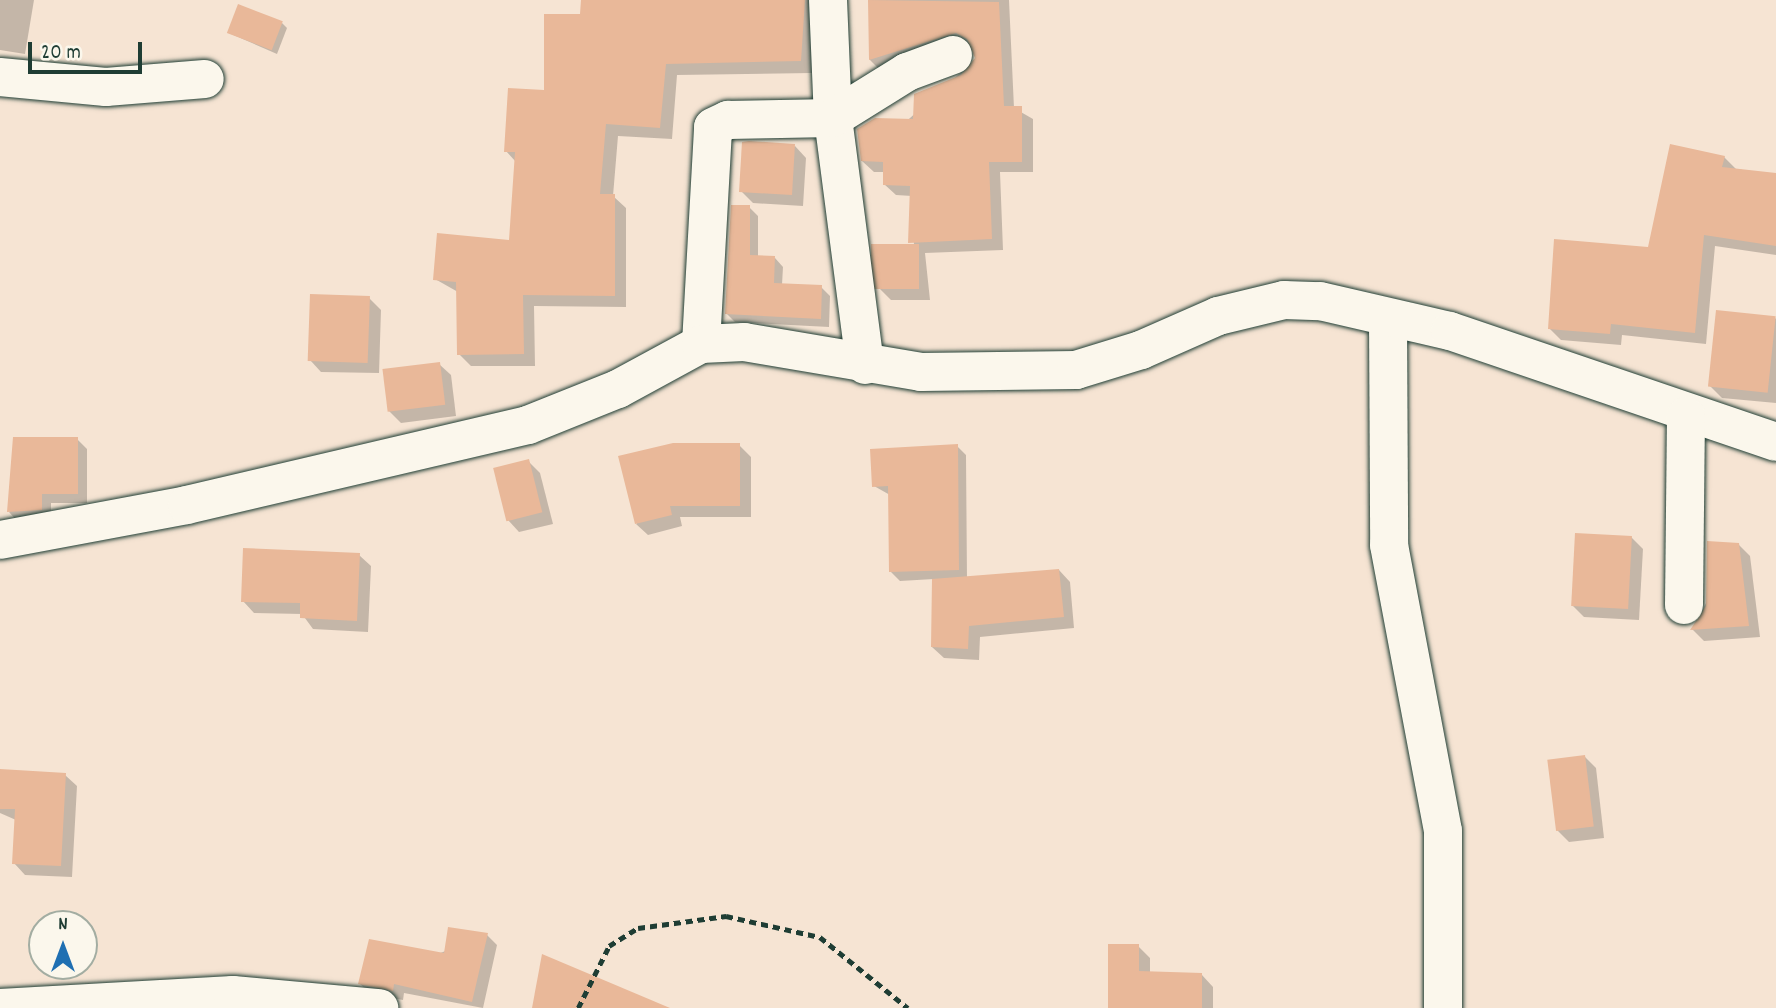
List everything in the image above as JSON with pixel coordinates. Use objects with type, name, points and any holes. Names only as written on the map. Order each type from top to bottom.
[{"type":"street","points":[[828,0],[833,118],[865,365]]},
{"type":"street","points":[[701,344],[713,127],[728,120],[833,118],[907,72],[953,55]]},
{"type":"street","points":[[0,77],[106,87],[205,79]]},
{"type":"street","points":[[0,540],[187,505],[528,425],[618,390],[701,344],[744,342],[865,365],[921,372],[1076,370],[1218,316],[1284,300],[1320,301],[1450,331],[1686,416],[1776,442]]},
{"type":"street","points":[[1388,318],[1389,545],[1443,831],[1443,1008]]},
{"type":"street","points":[[1684,605],[1686,416]]},
{"type":"street","points":[[0,1007],[233,995],[380,1008]]},
{"type":"path","points":[[578,1008],[609,946],[638,928],[726,916],[820,937],[908,1008]]},
{"type":"building","points":[[581,0],[805,0],[801,61],[666,64],[660,128],[606,124],[600,194],[615,194],[615,296],[523,295],[524,354],[457,355],[456,282],[433,280],[437,233],[509,240],[515,152],[504,152],[508,88],[544,90],[544,14],[580,14]]},
{"type":"building","points":[[868,0],[999,2],[1004,106],[1022,106],[1022,162],[989,162],[992,239],[908,243],[910,186],[883,185],[883,162],[861,161],[857,129],[875,118],[913,119],[914,94],[961,75],[975,58],[967,39],[956,33],[869,60]]},
{"type":"building","points":[[238,4],[283,21],[272,50],[227,33]]},
{"type":"building","points":[[742,142],[795,144],[792,195],[739,192]]},
{"type":"building","points":[[1670,144],[1725,156],[1722,167],[1776,173],[1776,246],[1704,235],[1695,333],[1611,324],[1610,334],[1548,329],[1554,239],[1648,247]]},
{"type":"building","points":[[731,205],[750,205],[750,255],[775,256],[774,283],[822,285],[821,319],[725,314]]},
{"type":"building","points":[[871,244],[919,244],[919,289],[871,289]]},
{"type":"building","points":[[310,294],[370,296],[368,363],[308,361]]},
{"type":"building","points":[[1716,310],[1776,316],[1768,393],[1708,387]]},
{"type":"building","points":[[440,362],[445,405],[388,412],[382,369]]},
{"type":"building","points":[[13,437],[78,437],[78,494],[42,494],[42,510],[7,512]]},
{"type":"building","points":[[673,443],[740,443],[740,506],[670,506],[672,515],[635,524],[618,456]]},
{"type":"building","points":[[958,444],[959,570],[889,572],[888,486],[872,487],[870,449]]},
{"type":"building","points":[[529,459],[542,512],[506,521],[493,468]]},
{"type":"building","points":[[1575,533],[1632,536],[1628,609],[1571,606]]},
{"type":"building","points":[[1707,541],[1739,543],[1749,626],[1690,630],[1706,606]]},
{"type":"building","points":[[243,548],[360,553],[357,621],[300,618],[300,603],[241,602]]},
{"type":"building","points":[[1059,569],[1064,617],[969,626],[968,649],[931,647],[932,579]]},
{"type":"building","points":[[1585,755],[1594,826],[1556,831],[1547,760]]},
{"type":"building","points":[[0,769],[66,773],[61,866],[12,864],[15,809],[0,809]]},
{"type":"building","points":[[448,927],[488,933],[472,1002],[394,984],[393,991],[358,984],[369,939],[444,953]]},
{"type":"building","points":[[1108,944],[1139,944],[1139,971],[1202,973],[1202,1008],[1108,1008]]},
{"type":"building","points":[[542,954],[670,1008],[532,1008]]}]
